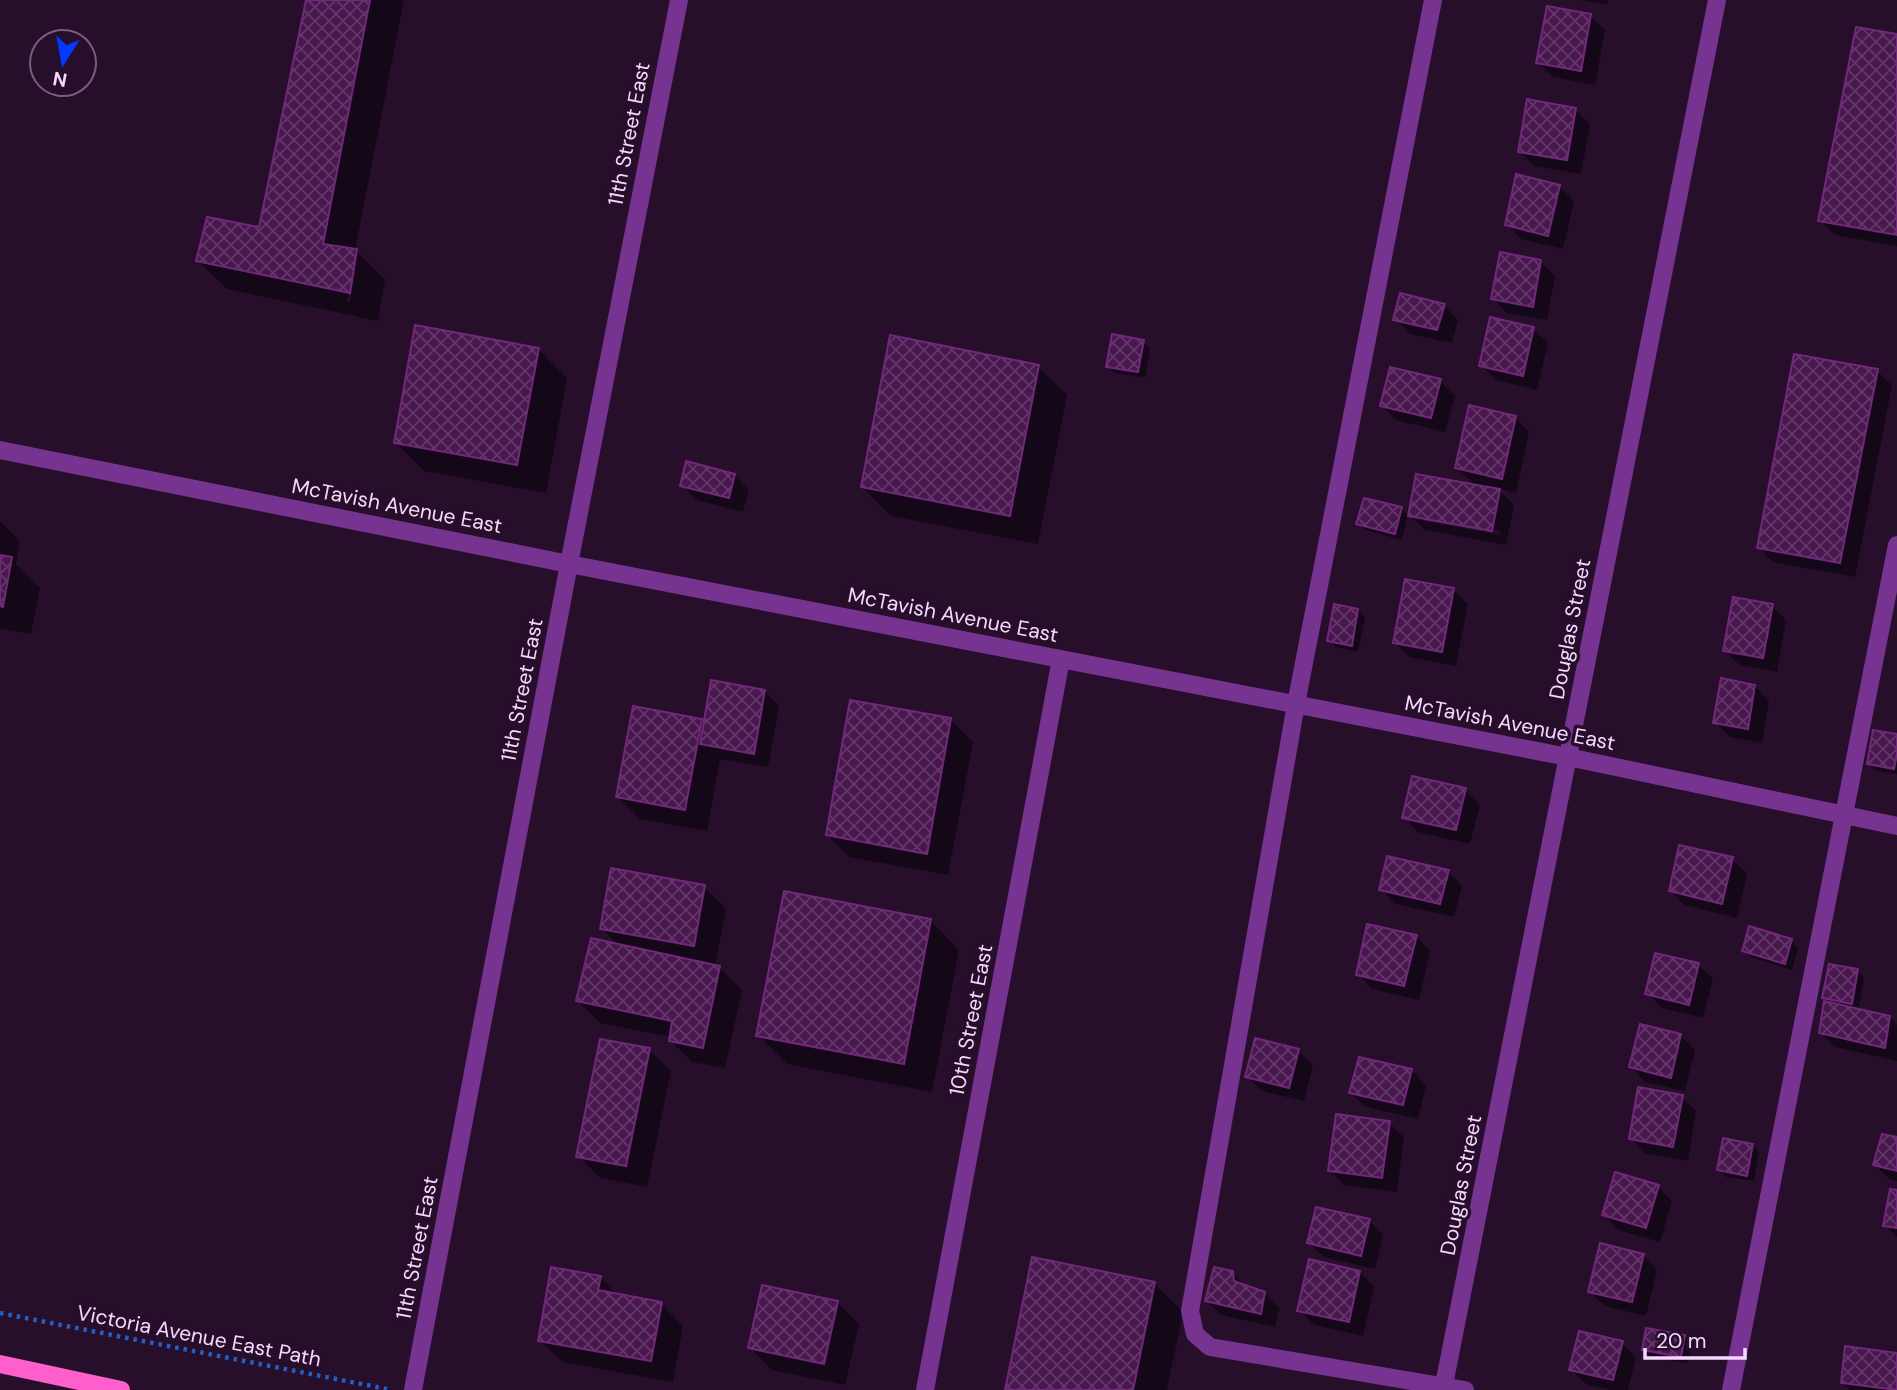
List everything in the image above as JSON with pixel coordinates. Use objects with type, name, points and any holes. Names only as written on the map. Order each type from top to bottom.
[{"type":"main road","points":[[0,1364],[121,1390]]},
{"type":"street","name":"11th Street East","points":[[414,1390],[569,564],[679,0]]},
{"type":"street","points":[[1433,0],[1296,704],[1190,1311],[1195,1334],[1210,1347],[1465,1390]]},
{"type":"street","name":"Douglas Street","points":[[1444,1388],[1717,0]]},
{"type":"street","name":"McTavish Avenue East","points":[[0,450],[569,564],[1568,757],[1897,827]]},
{"type":"street","points":[[1731,1390],[1897,545]]},
{"type":"street","name":"10th Street East","points":[[925,1390],[1061,659]]},
{"type":"path","name":"Victoria Avenue East Path","points":[[0,1313],[393,1390]]},
{"type":"building","points":[[306,0],[370,0],[323,244],[357,249],[350,293],[196,261],[207,217],[259,227]]},
{"type":"building","points":[[1547,6],[1591,14],[1581,71],[1536,63]]},
{"type":"building","points":[[1856,27],[1897,34],[1897,235],[1818,221]]},
{"type":"building","points":[[1527,99],[1576,108],[1567,160],[1518,152]]},
{"type":"building","points":[[1516,174],[1560,185],[1548,236],[1505,225]]},
{"type":"building","points":[[1500,252],[1541,260],[1533,307],[1491,299]]},
{"type":"building","points":[[1400,293],[1445,304],[1437,330],[1393,320]]},
{"type":"building","points":[[1490,317],[1534,327],[1523,376],[1479,366]]},
{"type":"building","points":[[415,325],[539,348],[517,465],[394,443]]},
{"type":"building","points":[[1112,334],[1144,340],[1138,372],[1106,367]]},
{"type":"building","points":[[890,335],[1039,365],[1010,516],[861,487]]},
{"type":"building","points":[[1794,354],[1878,369],[1840,563],[1757,548]]},
{"type":"building","points":[[1390,367],[1441,379],[1431,418],[1380,406]]},
{"type":"building","points":[[1469,405],[1516,416],[1502,479],[1455,468]]},
{"type":"building","points":[[686,461],[735,474],[729,498],[680,486]]},
{"type":"building","points":[[1416,474],[1500,489],[1492,531],[1408,516]]},
{"type":"building","points":[[1364,498],[1402,507],[1395,534],[1356,524]]},
{"type":"building","points":[[0,555],[12,557],[3,607],[0,606]]},
{"type":"building","points":[[1405,579],[1454,588],[1442,652],[1393,643]]},
{"type":"building","points":[[1733,597],[1773,604],[1763,658],[1723,651]]},
{"type":"building","points":[[1334,604],[1358,609],[1352,646],[1327,641]]},
{"type":"building","points":[[1721,678],[1755,685],[1748,729],[1713,723]]},
{"type":"building","points":[[711,680],[765,690],[754,754],[700,744]]},
{"type":"building","points":[[850,700],[951,718],[927,854],[826,835]]},
{"type":"building","points":[[633,706],[702,719],[685,810],[616,797]]},
{"type":"building","points":[[1873,730],[1897,734],[1894,769],[1867,764]]},
{"type":"building","points":[[1412,776],[1466,788],[1456,830],[1402,818]]},
{"type":"building","points":[[1679,845],[1733,857],[1722,904],[1669,891]]},
{"type":"building","points":[[1387,856],[1449,870],[1440,904],[1379,890]]},
{"type":"building","points":[[611,868],[705,885],[694,946],[600,929]]},
{"type":"building","points":[[784,891],[931,919],[904,1064],[756,1036]]},
{"type":"building","points":[[1367,924],[1417,935],[1404,986],[1356,975]]},
{"type":"building","points":[[1749,926],[1792,939],[1785,964],[1742,951]]},
{"type":"building","points":[[591,938],[720,966],[703,1048],[669,1041],[672,1021],[576,1001]]},
{"type":"building","points":[[1655,953],[1699,963],[1689,1005],[1645,994]]},
{"type":"building","points":[[1829,964],[1858,969],[1852,1004],[1822,998]]},
{"type":"building","points":[[1824,1001],[1890,1016],[1885,1048],[1819,1033]]},
{"type":"building","points":[[1640,1024],[1681,1034],[1671,1078],[1629,1067]]},
{"type":"building","points":[[1255,1038],[1299,1049],[1289,1088],[1245,1077]]},
{"type":"building","points":[[600,1039],[650,1048],[626,1166],[576,1157]]},
{"type":"building","points":[[1359,1057],[1412,1069],[1403,1105],[1349,1093]]},
{"type":"building","points":[[1638,1087],[1683,1095],[1673,1147],[1629,1139]]},
{"type":"building","points":[[1336,1114],[1390,1121],[1382,1178],[1328,1171]]},
{"type":"building","points":[[1882,1134],[1897,1137],[1897,1171],[1873,1165]]},
{"type":"building","points":[[1723,1138],[1753,1144],[1747,1176],[1717,1170]]},
{"type":"building","points":[[1615,1172],[1659,1185],[1646,1228],[1602,1215]]},
{"type":"building","points":[[1890,1189],[1897,1190],[1897,1228],[1883,1226]]},
{"type":"building","points":[[1316,1207],[1370,1219],[1361,1256],[1307,1243]]},
{"type":"building","points":[[1600,1243],[1644,1254],[1632,1302],[1588,1292]]},
{"type":"building","points":[[1032,1257],[1155,1282],[1133,1390],[1005,1390]]},
{"type":"building","points":[[1309,1259],[1360,1271],[1349,1322],[1297,1311]]},
{"type":"building","points":[[551,1267],[601,1276],[598,1290],[662,1302],[651,1361],[538,1341]]},
{"type":"building","points":[[1214,1267],[1233,1271],[1234,1281],[1265,1292],[1261,1314],[1205,1301]]},
{"type":"building","points":[[762,1285],[838,1301],[824,1364],[748,1348]]},
{"type":"building","points":[[1646,1328],[1685,1335],[1681,1357],[1642,1350]]},
{"type":"building","points":[[1579,1331],[1623,1341],[1613,1380],[1569,1370]]},
{"type":"building","points":[[1845,1346],[1897,1353],[1897,1390],[1841,1383]]}]
